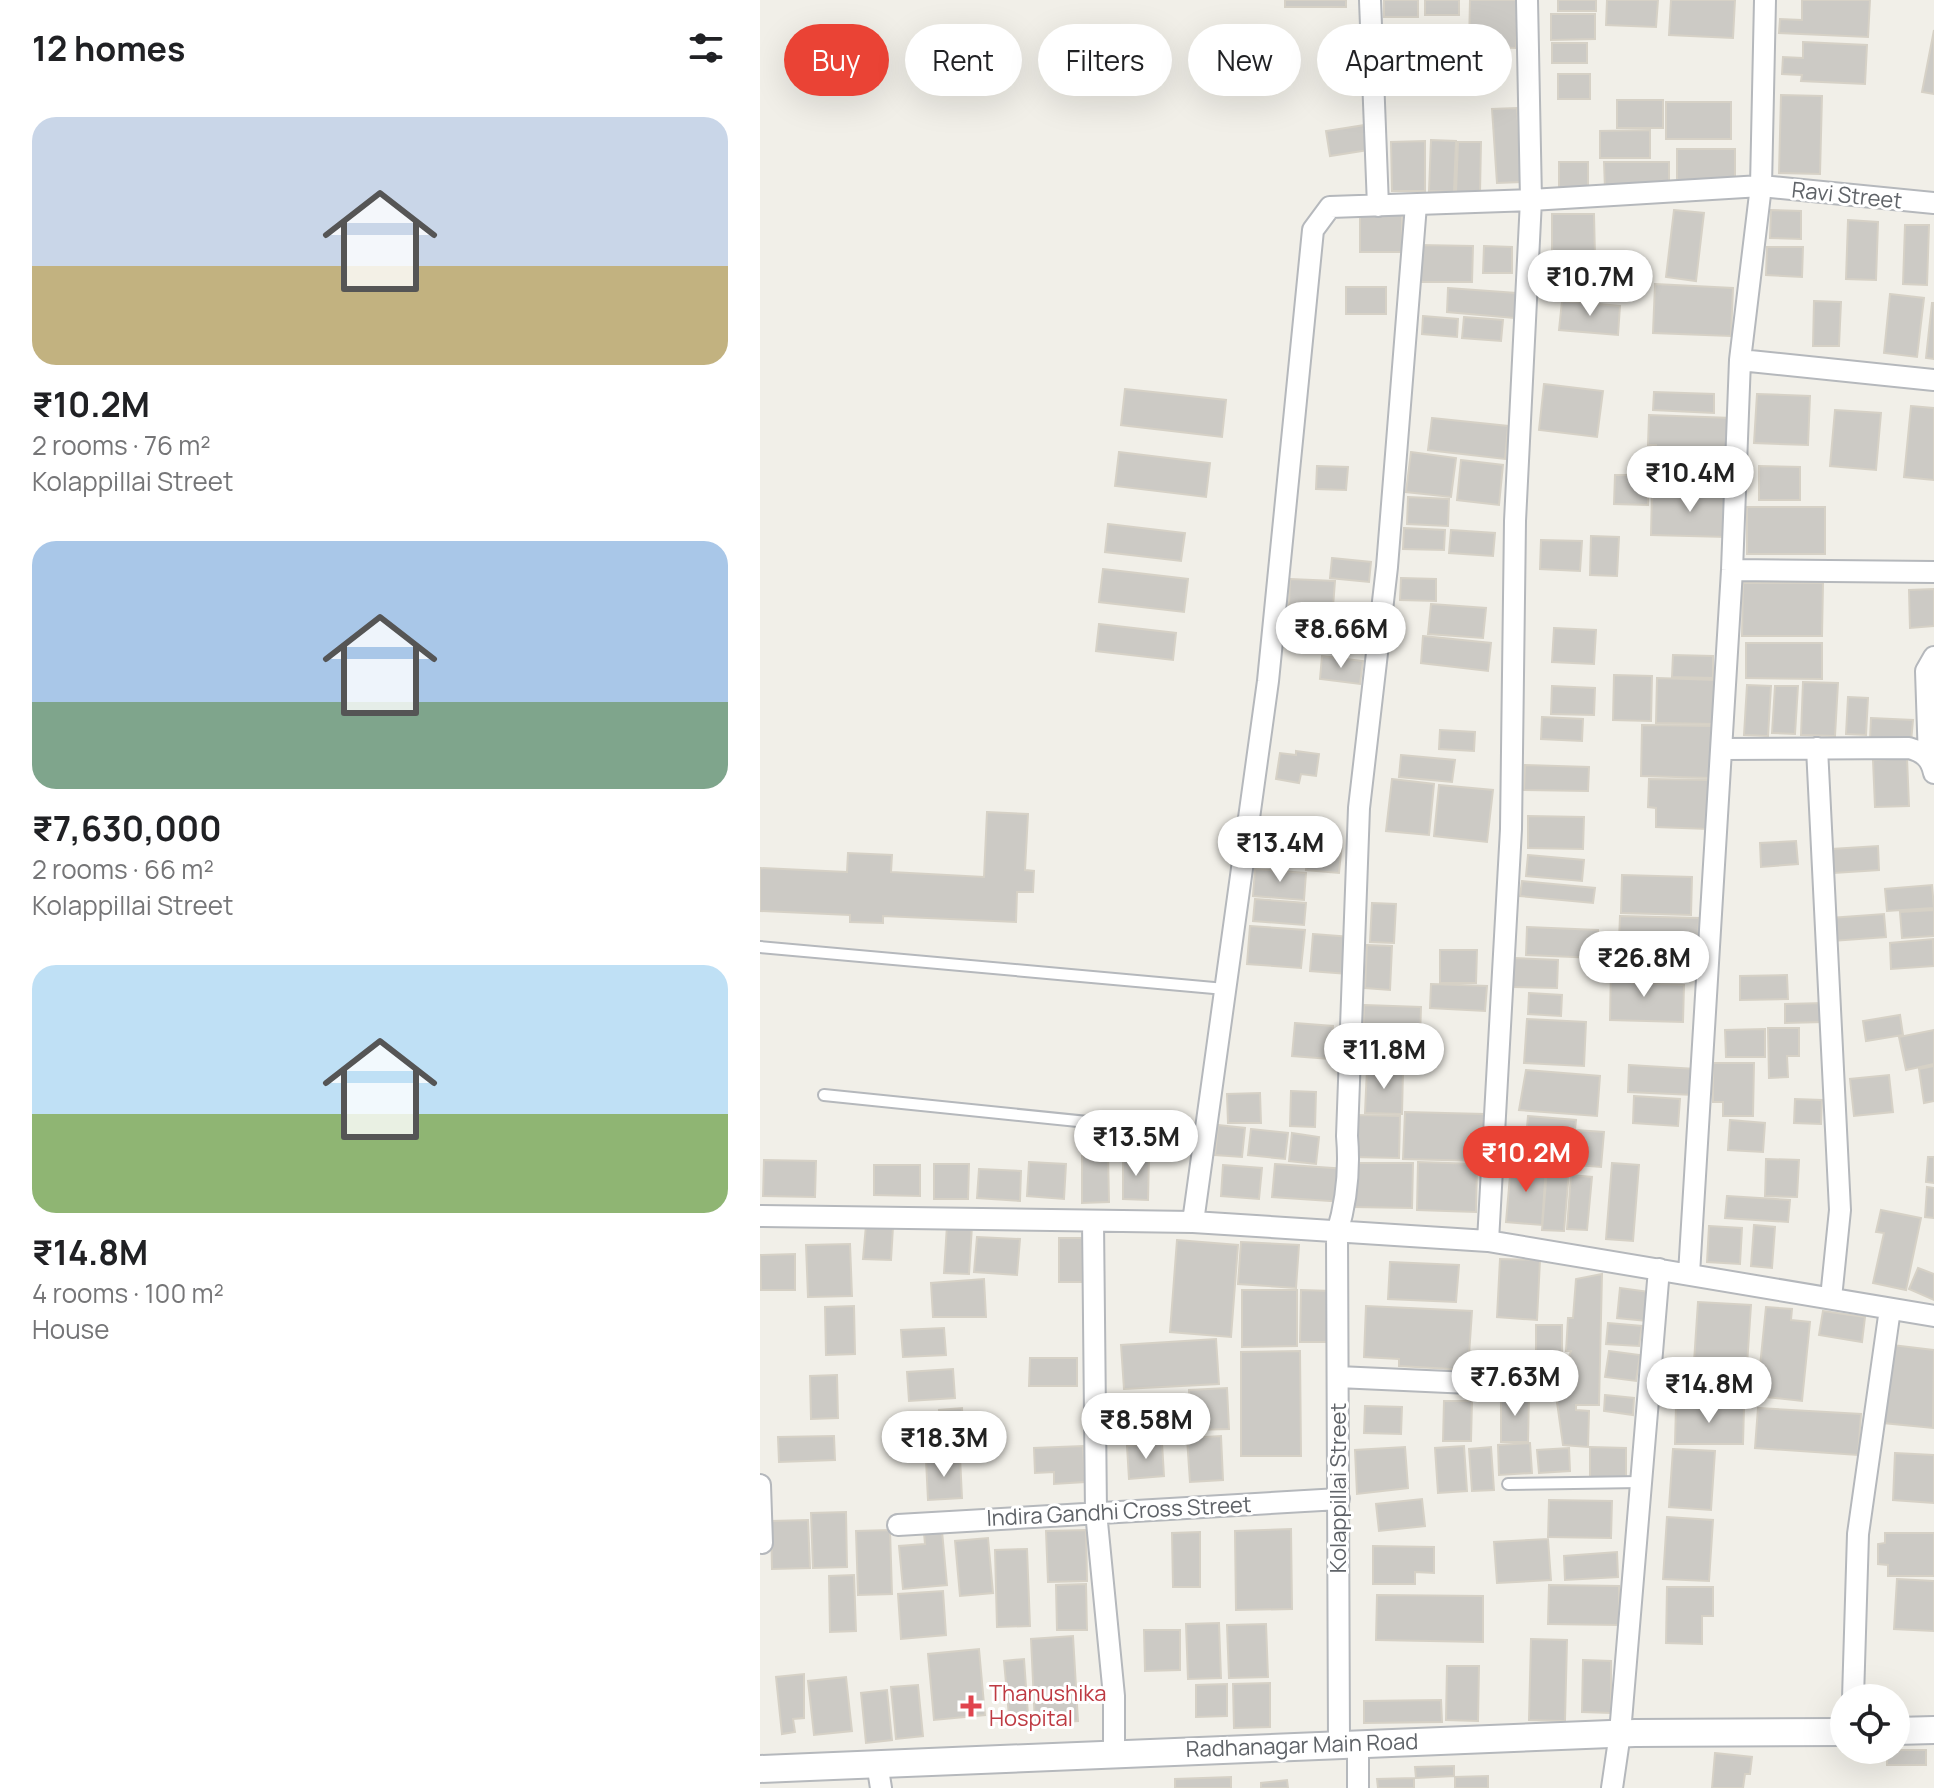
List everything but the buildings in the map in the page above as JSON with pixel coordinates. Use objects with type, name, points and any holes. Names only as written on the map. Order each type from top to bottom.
[{"type":"street","points":[[1370,0],[1378,206]]},
{"type":"street","points":[[1488,1241],[1511,829],[1515,521],[1531,200],[1527,0]]},
{"type":"street","points":[[1689,1274],[1732,570],[1740,360],[1761,186],[1765,0]]},
{"type":"street","name":"Ravi Street","points":[[1225,989],[1268,681],[1313,230],[1330,207],[1531,200],[1761,186],[1934,203]]},
{"type":"street","name":"Kolappillai Street","points":[[1358,1788],[1348,1743],[1339,1499],[1337,1233],[1345,1207],[1349,1166],[1347,1136],[1359,808],[1387,567],[1416,205]]},
{"type":"street","points":[[1740,360],[1934,380]]},
{"type":"street","points":[[1732,570],[1934,572]]},
{"type":"street","points":[[1931,766],[1926,671],[1934,657]]},
{"type":"street","points":[[1817,748],[1840,1210],[1831,1298]]},
{"type":"street","points":[[1722,749],[1909,748],[1931,766]]},
{"type":"street","points":[[1193,1222],[1225,989]]},
{"type":"street","points":[[760,1216],[1193,1222],[1488,1241],[1934,1316]]},
{"type":"street","points":[[1093,1221],[1096,1512],[1114,1696],[1114,1753]]},
{"type":"street","points":[[1612,1788],[1620,1733],[1659,1269]]},
{"type":"street","points":[[1853,1684],[1858,1534],[1890,1309]]},
{"type":"street","points":[[1338,1377],[1492,1384]]},
{"type":"street","points":[[760,1485],[762,1543]]},
{"type":"street","name":"Indira Gandhi Cross Street","points":[[898,1525],[1339,1499]]},
{"type":"street","points":[[1910,1731],[1934,1730]]},
{"type":"street","name":"Radhanagar Main Road","points":[[760,1769],[879,1776],[1114,1753],[1620,1733],[1830,1732]]},
{"type":"lane","points":[[760,947],[1225,989]]},
{"type":"lane","points":[[824,1095],[1205,1134]]},
{"type":"lane","points":[[1508,1484],[1641,1482]]},
{"type":"place","name":"Thanushika Hospital","points":[[971,1706]]}]
